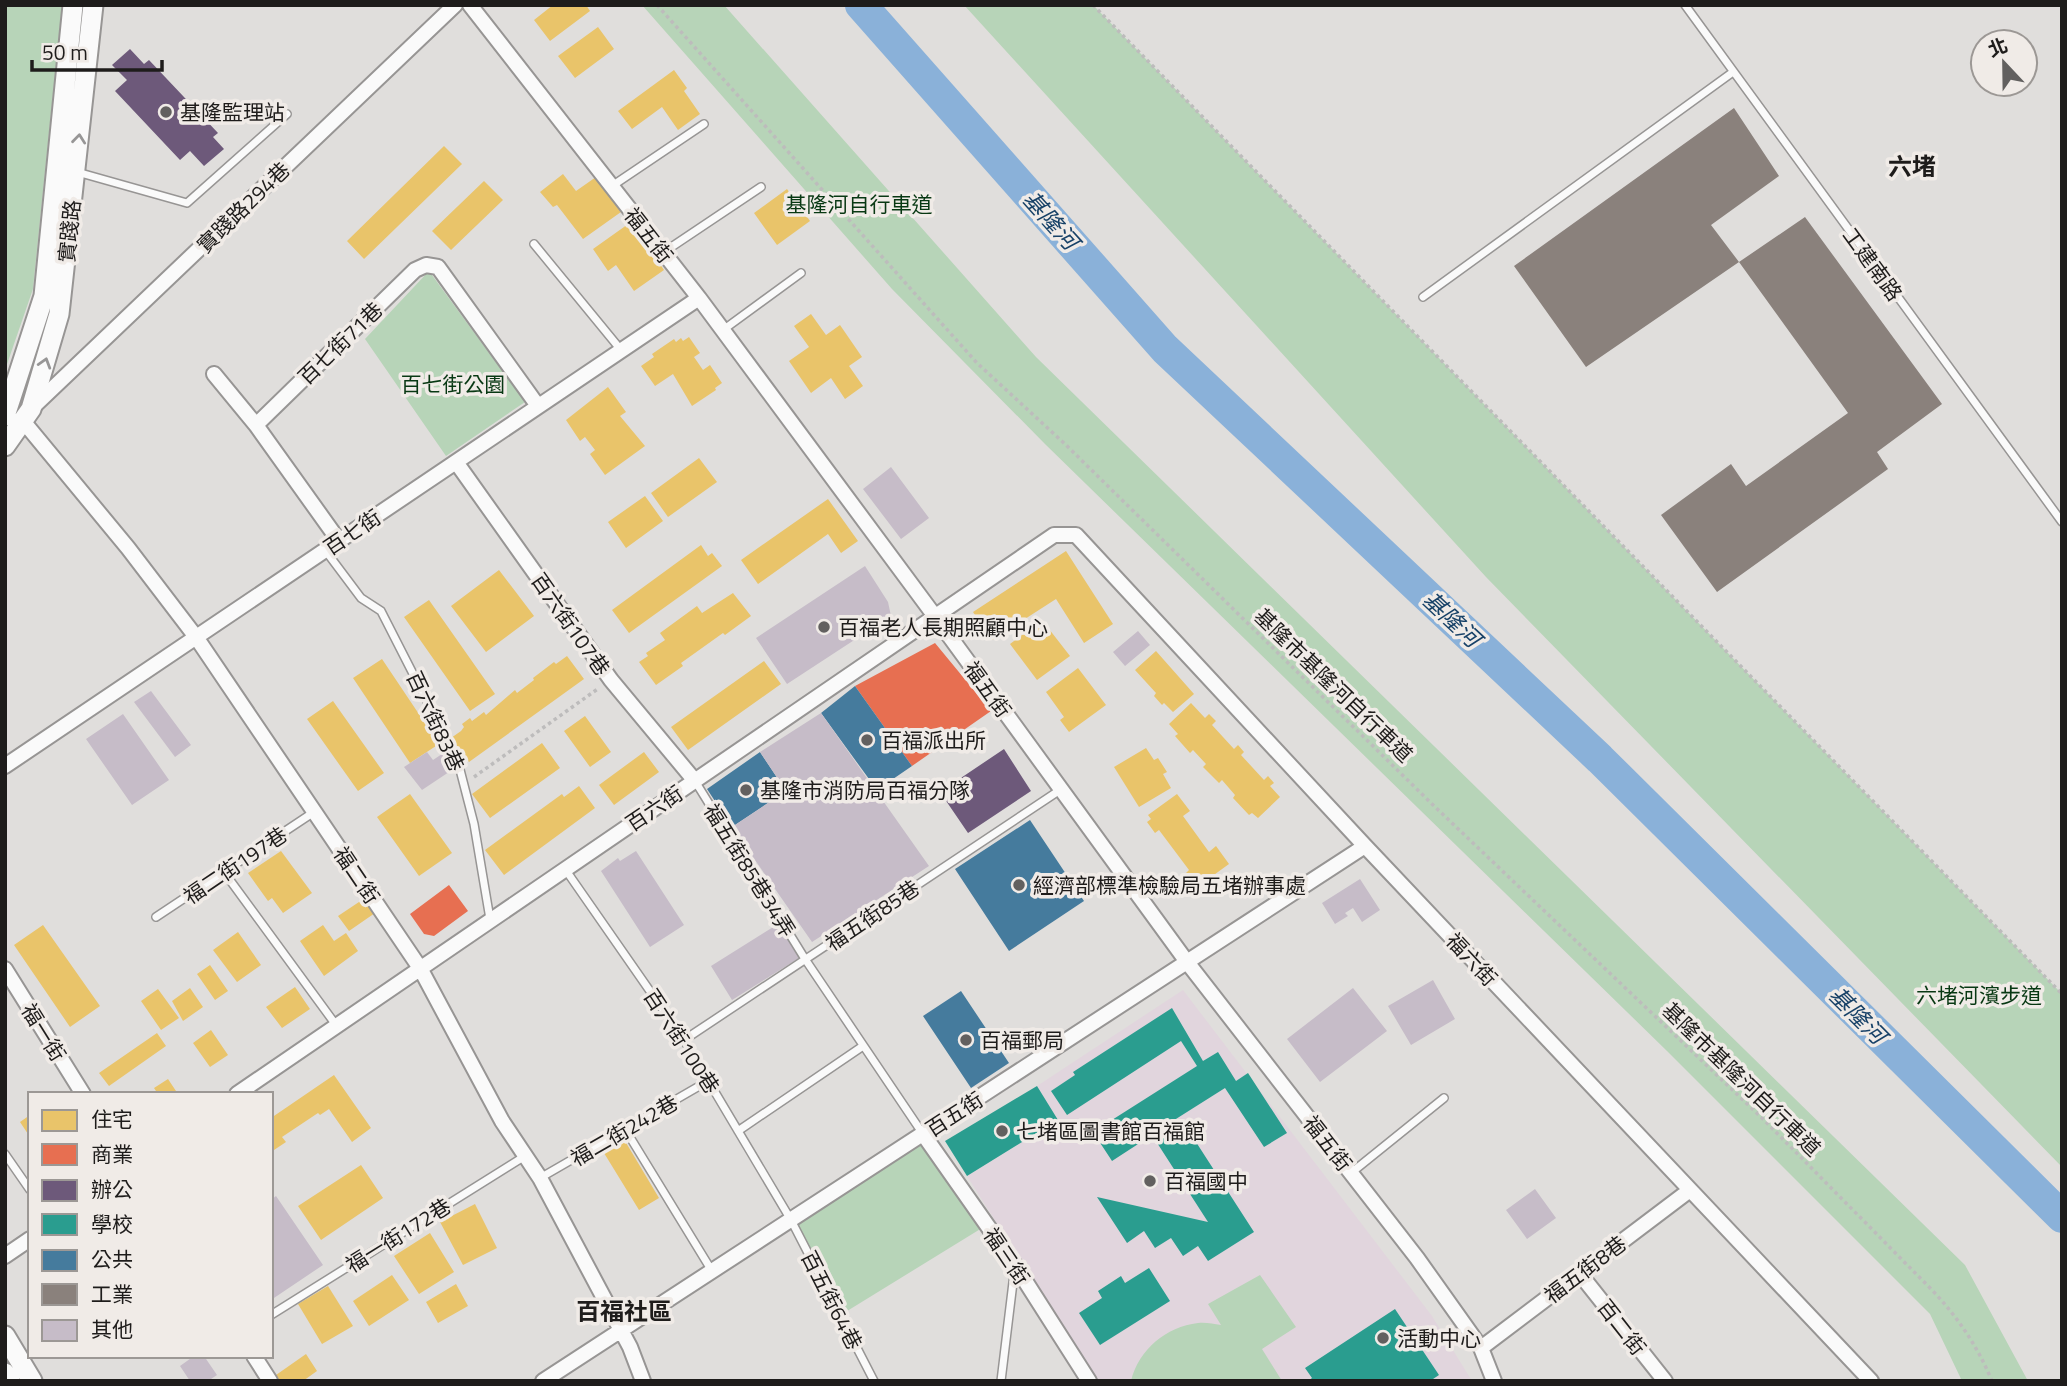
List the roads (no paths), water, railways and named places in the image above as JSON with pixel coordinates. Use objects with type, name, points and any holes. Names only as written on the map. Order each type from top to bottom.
[{"type":"street","name":"實踐路","points":[[5,446],[59,314],[73,5]]},
{"type":"street","name":"實踐路","points":[[16,417],[44,296],[93,5]]},
{"type":"street","name":"實踐路294巷","points":[[16,417],[456,5]]},
{"type":"street","name":"福五街","points":[[470,5],[699,298],[1186,962],[1417,1258],[1481,1348],[1494,1381]]},
{"type":"street","name":"百七街71巷","points":[[256,425],[415,270],[426,265],[438,267],[538,406]]},
{"type":"street","name":"百七街","points":[[5,766],[699,298]]},
{"type":"street","points":[[214,374],[256,425],[339,541]]},
{"type":"street","name":"福二街","points":[[16,417],[128,548],[196,637],[420,968],[502,1121],[540,1178],[630,1347],[643,1381]]},
{"type":"street","name":"百六街107巷","points":[[456,462],[611,680],[695,781]]},
{"type":"street","name":"百六街","points":[[240,1092],[934,615],[1054,536],[1076,535]]},
{"type":"street","name":"福六街","points":[[1076,535],[1365,846],[1871,1381]]},
{"type":"street","name":"百五街","points":[[543,1381],[1365,846]]},
{"type":"street","name":"福一街","points":[[5,969],[82,1092]]},
{"type":"street","name":"福三街","points":[[922,1134],[1015,1265],[1089,1381]]},
{"type":"street","name":"福五街8巷","points":[[1481,1348],[1690,1190]]},
{"type":"street","points":[[5,1256],[28,1240]]},
{"type":"street","name":"百二街","points":[[1580,1273],[1665,1381]]},
{"type":"street","points":[[5,1336],[32,1381]]},
{"type":"street","points":[[255,1358],[270,1381]]},
{"type":"street","points":[[5,1373],[10,1381]]},
{"type":"lane","name":"工建南路","points":[[1685,5],[2062,522]]},
{"type":"lane","points":[[1423,297],[1733,72]]},
{"type":"lane","points":[[66,172],[187,203],[287,114]]},
{"type":"lane","points":[[611,186],[704,124]]},
{"type":"lane","points":[[663,253],[761,187]]},
{"type":"lane","points":[[534,244],[621,350]]},
{"type":"lane","points":[[723,330],[801,273]]},
{"type":"lane","name":"百六街83巷","points":[[325,550],[361,598],[381,611],[458,762],[474,824],[490,919]]},
{"type":"lane","name":"福五街85巷34弄","points":[[695,781],[805,959],[922,1134]]},
{"type":"lane","name":"福五街85巷","points":[[684,1040],[1060,790]]},
{"type":"lane","name":"福二街197巷","points":[[156,917],[314,812]]},
{"type":"lane","name":"百六街100巷","points":[[564,869],[684,1040],[791,1220]]},
{"type":"lane","points":[[224,872],[336,1025]]},
{"type":"lane","points":[[738,1131],[863,1046]]},
{"type":"lane","name":"福二街242巷","points":[[540,1178],[708,1081]]},
{"type":"lane","points":[[1351,1173],[1444,1098]]},
{"type":"lane","points":[[625,1129],[712,1270]]},
{"type":"lane","points":[[5,1154],[28,1188]]},
{"type":"lane","name":"福一街172巷","points":[[273,1314],[525,1156]]},
{"type":"lane","name":"百五街64巷","points":[[791,1220],[874,1381]]},
{"type":"lane","points":[[1001,1381],[1015,1265]]},
{"type":"waterway","name":"基隆河","points":[[861,5],[1165,349],[1600,759],[2062,1217]]},
{"type":"place","name":"基隆監理站","points":[[166,112]]},
{"type":"place","name":"百福老人長期照顧中心","points":[[824,627]]},
{"type":"place","name":"百福派出所","points":[[867,740]]},
{"type":"place","name":"基隆市消防局百福分隊","points":[[746,790]]},
{"type":"place","name":"經濟部標準檢驗局五堵辦事處","points":[[1019,885]]},
{"type":"place","name":"百福郵局","points":[[966,1040]]},
{"type":"place","name":"七堵區圖書館百福館","points":[[1002,1131]]},
{"type":"place","name":"百福國中","points":[[1150,1181]]},
{"type":"place","name":"活動中心","points":[[1383,1338]]},
{"type":"district","name":"六堵","points":[[1912,166]]},
{"type":"district","name":"百福社區","points":[[624,1311]]},
{"type":"park label","name":"基隆河自行車道","points":[[859,204]]},
{"type":"park label","name":"百七街公園","points":[[453,384]]},
{"type":"park label","name":"六堵河濱步道","points":[[1979,995]]}]
